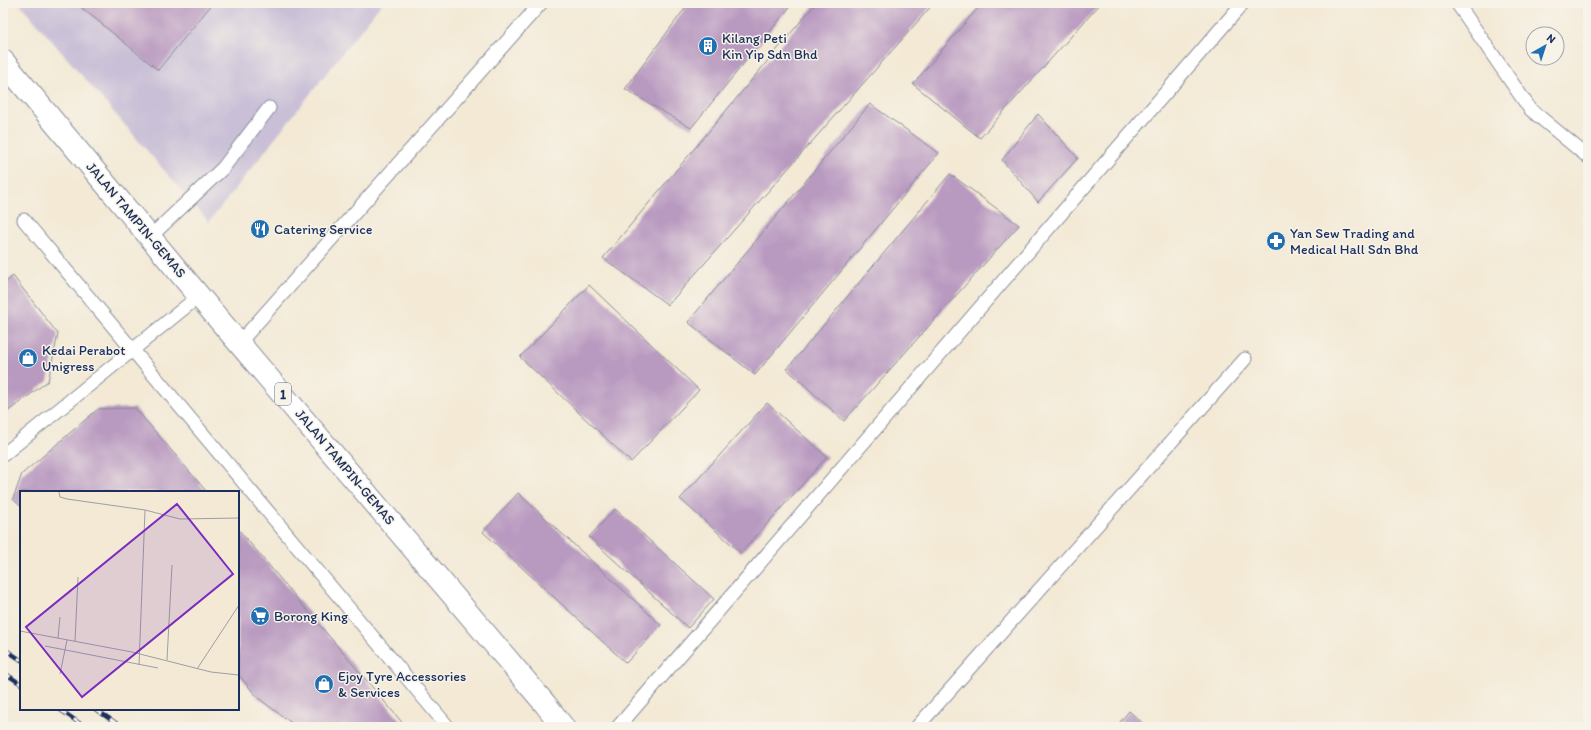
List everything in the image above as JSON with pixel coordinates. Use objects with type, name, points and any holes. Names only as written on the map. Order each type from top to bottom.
[{"type":"highway","name":"JALAN TAMPIN-GEMAS","points":[[3,61],[199,296],[546,705],[563,727]]},
{"type":"lane","points":[[239,343],[541,3]]},
{"type":"lane","points":[[618,727],[1243,3]]},
{"type":"lane","points":[[1458,3],[1530,109],[1588,157]]},
{"type":"lane","points":[[150,237],[223,168],[269,108]]},
{"type":"lane","points":[[24,220],[448,727]]},
{"type":"lane","points":[[3,455],[199,296]]},
{"type":"lane","points":[[917,727],[1245,359]]},
{"type":"shaded area","points":[[19,3],[382,3],[209,222]]},
{"type":"building","points":[[76,3],[213,3],[158,70]]},
{"type":"building","name":"Kilang Peti Kin Yip Sdn Bhd","points":[[689,3],[793,3],[691,128],[625,89]]},
{"type":"building","points":[[816,3],[934,3],[668,305],[603,258]]},
{"type":"building","points":[[982,3],[1101,3],[980,138],[913,84]]},
{"type":"building","points":[[870,104],[939,153],[755,375],[688,322]]},
{"type":"building","points":[[1038,114],[1078,158],[1038,202],[1002,160]]},
{"type":"building","points":[[950,174],[1019,225],[844,421],[787,369]]},
{"type":"building","name":"Kedai Perabot Unigress","points":[[13,276],[58,334],[48,381],[3,415],[3,285]]},
{"type":"building","points":[[589,285],[699,390],[631,462],[520,357]]},
{"type":"building","points":[[767,403],[827,457],[741,553],[680,499]]},
{"type":"building","points":[[135,408],[206,491],[20,491],[20,506],[13,499],[22,474],[98,409]]},
{"type":"building","points":[[518,493],[661,625],[626,663],[483,532]]},
{"type":"building","points":[[615,509],[714,599],[688,628],[589,537]]},
{"type":"building","points":[[239,530],[406,727],[297,727],[258,698],[239,675]]},
{"type":"building","points":[[1129,711],[1147,727],[1116,727]]},
{"type":"railway","points":[[3,648],[20,659]]},
{"type":"railway","points":[[3,672],[20,683]]},
{"type":"railway","points":[[60,710],[85,727]]},
{"type":"railway","points":[[96,710],[122,727]]},
{"type":"place","name":"Kilang Peti Kin Yip Sdn Bhd","points":[[708,46]]},
{"type":"place","name":"Catering Service","points":[[260,229]]},
{"type":"place","name":"Yan Sew Trading and Medical Hall Sdn Bhd","points":[[1276,241]]},
{"type":"place","name":"Kedai Perabot Unigress","points":[[28,358]]},
{"type":"place","name":"Borong King","points":[[260,616]]},
{"type":"place","name":"Ejoy Tyre Accessories & Services","points":[[324,684]]}]
